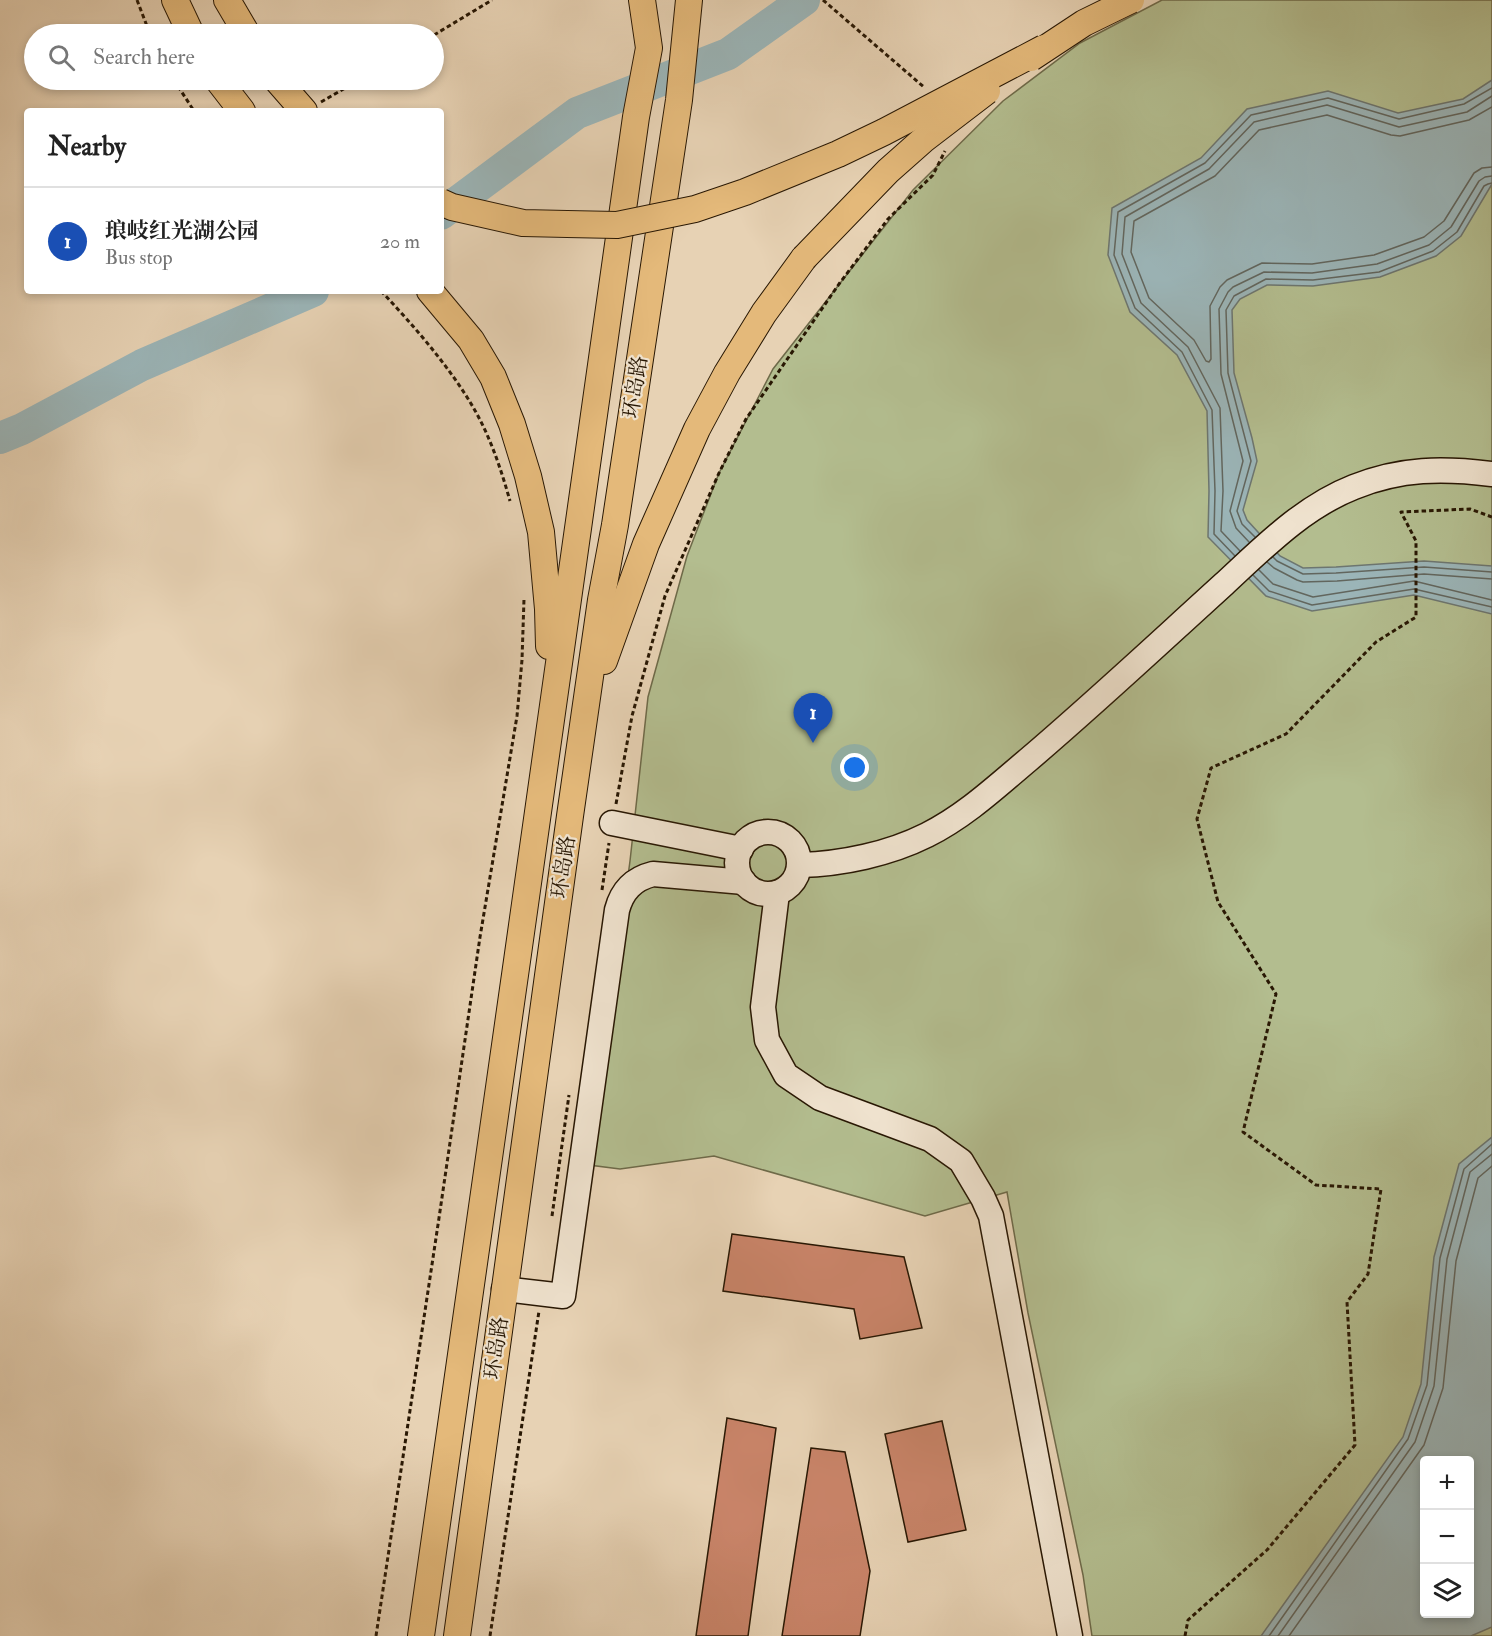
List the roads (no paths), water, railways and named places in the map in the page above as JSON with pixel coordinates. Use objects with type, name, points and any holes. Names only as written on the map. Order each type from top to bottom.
[{"type":"main road","points":[[175,0],[186,24]]},
{"type":"main road","points":[[227,0],[242,24]]},
{"type":"main road","points":[[642,0],[649,48]]},
{"type":"main road","points":[[649,48],[653,0]]},
{"type":"main road","name":"环岛路","points":[[457,1636],[585,715],[679,100],[689,0]]},
{"type":"main road","points":[[444,203],[523,223],[567,224],[617,225],[695,209],[745,192],[838,154],[884,132],[1044,48],[1084,23],[1131,0]]},
{"type":"main road","name":"环岛路","points":[[421,1636],[502,1077],[636,117],[649,48]]},
{"type":"main road","points":[[585,715],[646,544],[697,429],[727,373],[764,313],[804,258],[888,171],[923,140],[1044,48]]},
{"type":"main road","points":[[226,90],[240,108]]},
{"type":"main road","points":[[289,90],[310,108]]},
{"type":"main road","points":[[433,294],[471,339],[493,377],[512,424],[525,466],[541,532],[548,609],[552,712]]},
{"type":"street","points":[[800,865],[836,862],[886,850],[927,835],[958,817],[989,794],[1063,730],[1273,539],[1314,507],[1355,487],[1405,473],[1443,470],[1492,474]]},
{"type":"street","points":[[612,823],[741,849]]},
{"type":"street","points":[[771,832],[789,839],[799,855],[800,865],[793,883],[777,893],[768,894],[751,889],[739,875],[737,866],[741,849],[746,842],[753,836],[771,832]]},
{"type":"street","points":[[504,1289],[563,1296],[620,902],[628,887],[640,878],[653,874],[744,882]]},
{"type":"street","points":[[777,893],[763,1007],[766,1040],[786,1075],[820,1098],[930,1139],[961,1161],[991,1216],[1070,1636]]},
{"type":"water","points":[[1492,80],[1492,184],[1461,236],[1436,256],[1380,277],[1313,286],[1267,285],[1240,299],[1232,310],[1234,373],[1257,461],[1243,510],[1247,520],[1280,556],[1303,568],[1424,561],[1492,566],[1492,614],[1414,595],[1312,611],[1266,596],[1208,537],[1207,411],[1177,355],[1130,312],[1108,255],[1112,208],[1201,158],[1247,109],[1328,91],[1398,113],[1463,99]]},
{"type":"water","points":[[1492,1137],[1492,1627],[1471,1636],[1261,1636],[1403,1437],[1421,1384],[1434,1257],[1459,1164]]},
{"type":"waterway","points":[[444,212],[577,113],[728,54],[804,0]]},
{"type":"waterway","points":[[0,438],[22,429],[142,365],[306,294]]},
{"type":"place","name":"琅岐红光湖公园","points":[[813,743]]}]
